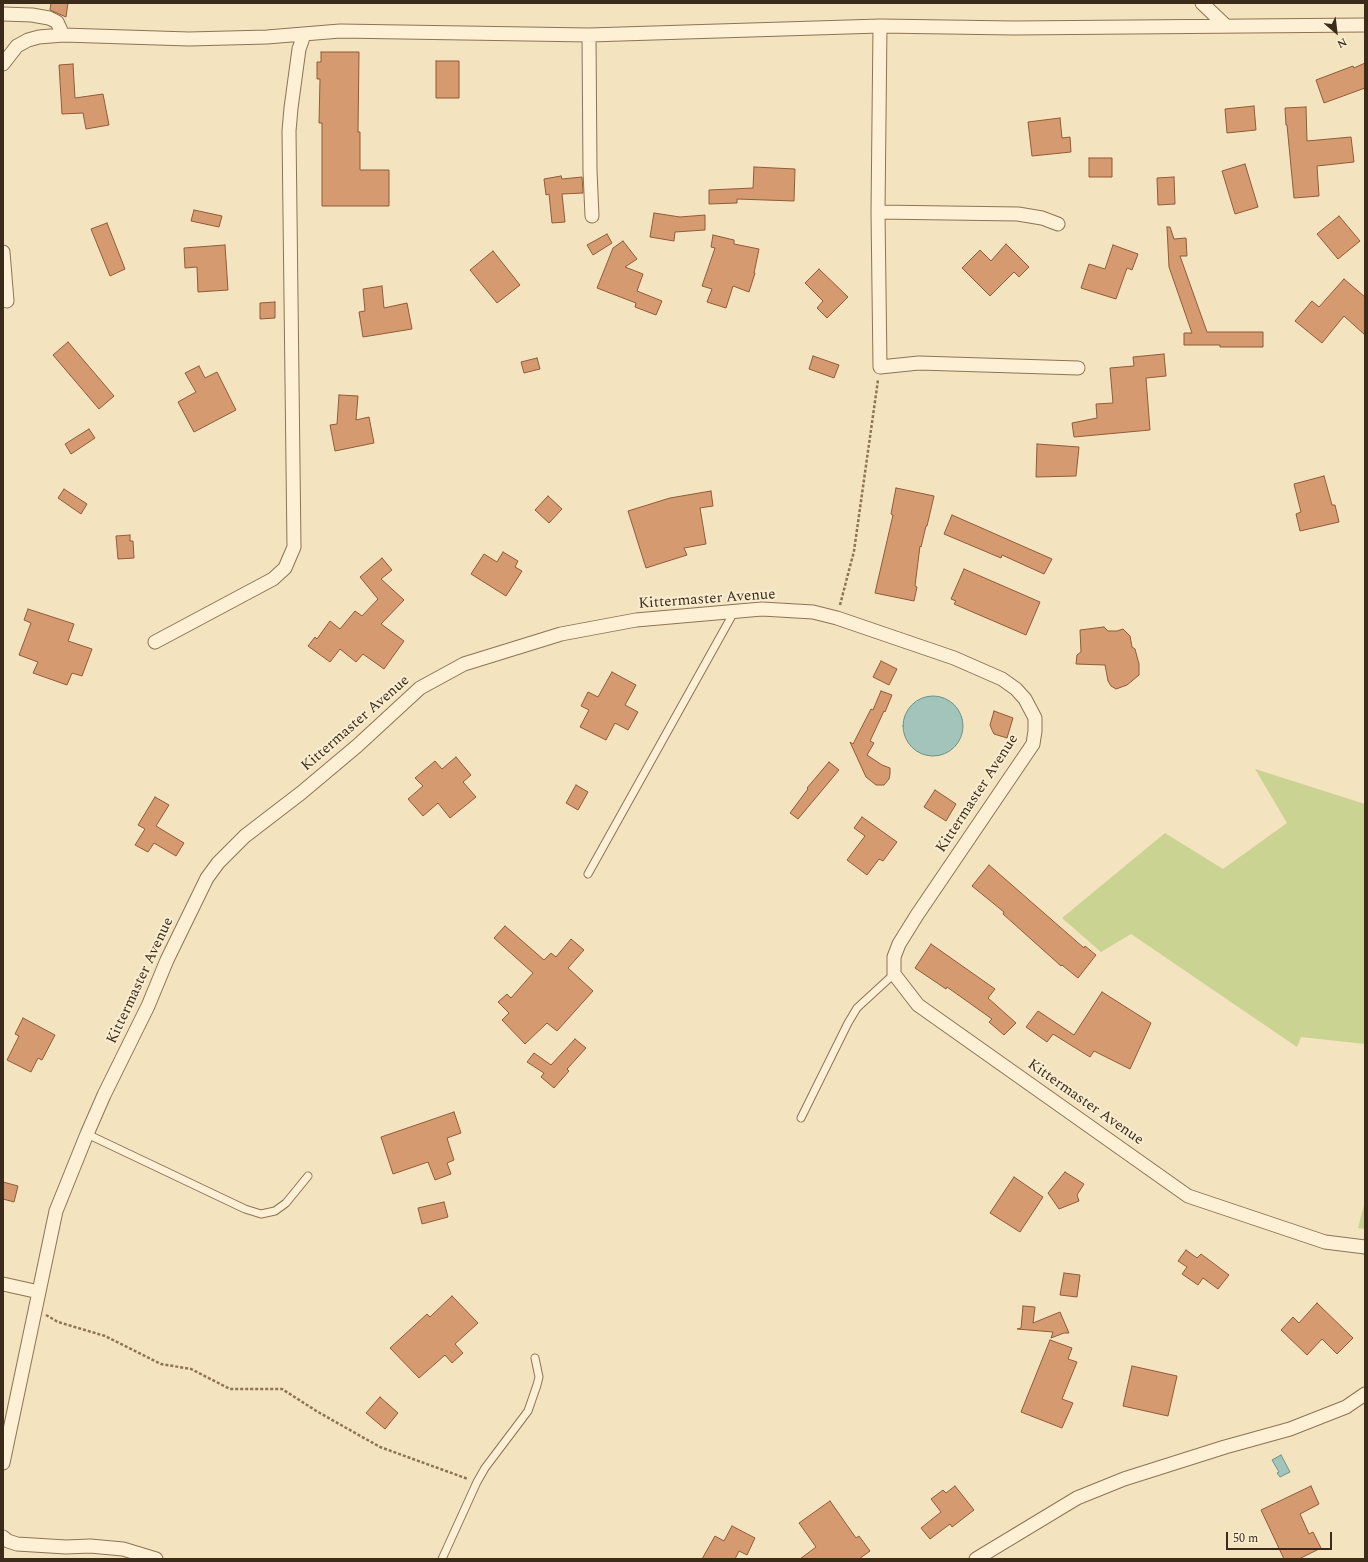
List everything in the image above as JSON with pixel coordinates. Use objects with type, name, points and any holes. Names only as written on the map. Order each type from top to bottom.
[{"type":"street","points":[[1202,3],[1226,26]]},
{"type":"street","points":[[3,14],[32,15],[49,18],[56,22],[63,35]]},
{"type":"street","points":[[3,64],[17,46],[28,40],[39,37],[63,35],[189,39],[304,35],[340,31],[589,35],[880,26],[1014,28],[1365,25]]},
{"type":"street","points":[[880,26],[878,212],[880,367],[919,363],[1078,368]]},
{"type":"street","points":[[154,642],[273,579],[284,568],[294,547],[289,131],[299,49],[304,35]]},
{"type":"street","points":[[589,35],[590,171],[592,216]]},
{"type":"street","points":[[878,212],[1018,214],[1042,218],[1058,224]]},
{"type":"street","points":[[3,252],[7,301]]},
{"type":"street","name":"Kittermaster Avenue","points":[[3,1463],[56,1211],[86,1134],[104,1095],[148,1006],[206,878],[218,862],[245,836],[301,793],[357,746],[420,688],[464,664],[561,634],[636,620],[762,609],[806,611],[837,618],[954,658],[1002,679],[1016,689],[1025,699],[1035,718],[1033,744],[899,944],[894,957],[894,974],[918,1005],[1188,1196],[1325,1242],[1365,1247]]},
{"type":"street","points":[[3,1284],[39,1292]]},
{"type":"street","points":[[976,1559],[1078,1498],[1124,1479],[1225,1447],[1290,1429],[1346,1407],[1365,1394]]},
{"type":"street","points":[[3,1537],[8,1541],[17,1544],[66,1547],[90,1546],[122,1549],[156,1559]]},
{"type":"lane","points":[[588,874],[734,612]]},
{"type":"lane","points":[[801,1118],[848,1023],[857,1008],[894,974]]},
{"type":"lane","points":[[86,1134],[245,1209],[261,1214],[275,1211],[286,1203],[308,1176]]},
{"type":"lane","points":[[442,1559],[477,1482],[485,1468],[528,1411],[538,1381],[535,1358]]},
{"type":"path","points":[[837,618],[854,551],[880,367]]},
{"type":"path","points":[[35,1310],[58,1322],[105,1336],[161,1364],[191,1369],[230,1389],[282,1389],[318,1412],[380,1447],[477,1482]]},
{"type":"green space","points":[[1255,769],[1365,804],[1365,1044],[1301,1037],[1297,1047],[1131,934],[1101,952],[1062,918],[1165,833],[1223,869],[1287,823]]},
{"type":"green space","points":[[1365,1201],[1365,1229],[1358,1228]]},
{"type":"water","points":[[933,696],[949,701],[954,705],[958,710],[963,726],[958,742],[954,747],[949,751],[933,756],[917,751],[912,747],[908,742],[903,726],[908,710],[912,705],[917,701]]},
{"type":"water","points":[[1281,1455],[1290,1472],[1280,1477],[1277,1473],[1279,1472],[1272,1460]]},
{"type":"building","points":[[51,3],[68,3],[66,17],[50,10]]},
{"type":"building","points":[[321,52],[359,52],[358,132],[360,132],[360,170],[389,170],[389,206],[322,206],[322,123],[319,123],[320,79],[317,79],[317,62],[321,62]]},
{"type":"building","points":[[436,61],[459,61],[459,98],[436,98]]},
{"type":"building","points":[[1365,63],[1365,88],[1324,103],[1316,80]]},
{"type":"building","points":[[73,64],[75,98],[103,94],[109,125],[86,129],[83,113],[62,114],[59,65]]},
{"type":"building","points":[[1254,106],[1256,130],[1227,133],[1225,109]]},
{"type":"building","points":[[1306,107],[1307,141],[1351,137],[1354,162],[1317,166],[1319,196],[1294,198],[1285,108]]},
{"type":"building","points":[[1060,118],[1062,138],[1070,137],[1071,152],[1032,156],[1028,122]]},
{"type":"building","points":[[1089,158],[1112,158],[1112,177],[1089,177]]},
{"type":"building","points":[[1245,164],[1258,207],[1235,214],[1222,171]]},
{"type":"building","points":[[754,167],[795,169],[794,201],[737,199],[737,203],[709,204],[709,190],[753,188]]},
{"type":"building","points":[[561,176],[562,179],[582,177],[583,193],[562,194],[565,222],[552,223],[549,194],[546,195],[544,179]]},
{"type":"building","points":[[1174,177],[1175,204],[1158,205],[1157,178]]},
{"type":"building","points":[[194,210],[222,216],[219,227],[191,221]]},
{"type":"building","points":[[654,213],[680,217],[705,215],[705,230],[675,232],[674,241],[650,237]]},
{"type":"building","points":[[1339,216],[1360,241],[1338,259],[1317,234]]},
{"type":"building","points":[[107,223],[125,269],[110,276],[91,229]]},
{"type":"building","points":[[1167,227],[1170,227],[1174,239],[1186,238],[1187,256],[1180,256],[1207,332],[1263,332],[1263,347],[1184,345],[1184,333],[1192,333],[1169,267]]},
{"type":"building","points":[[607,234],[612,243],[593,255],[587,245]]},
{"type":"building","points":[[713,235],[734,240],[734,244],[759,249],[755,273],[749,292],[733,286],[726,308],[707,302],[712,289],[702,286],[715,248],[711,247]]},
{"type":"building","points":[[623,241],[637,259],[625,267],[643,274],[637,291],[662,301],[656,315],[635,307],[636,303],[597,288],[613,248]]},
{"type":"building","points":[[1006,244],[1029,267],[1019,277],[1014,272],[990,296],[962,268],[980,250],[991,261]]},
{"type":"building","points":[[225,245],[228,290],[198,292],[197,267],[185,268],[184,248]]},
{"type":"building","points":[[1113,245],[1138,254],[1132,270],[1127,268],[1116,299],[1081,288],[1089,264],[1105,269]]},
{"type":"building","points":[[493,251],[520,285],[497,303],[470,270]]},
{"type":"building","points":[[819,269],[848,297],[827,318],[817,308],[823,301],[805,283]]},
{"type":"building","points":[[1344,279],[1365,297],[1365,335],[1344,316],[1322,343],[1295,321],[1312,301],[1319,307]]},
{"type":"building","points":[[382,286],[384,308],[407,303],[412,329],[363,337],[359,312],[365,311],[363,289]]},
{"type":"building","points":[[275,302],[275,318],[260,319],[260,303]]},
{"type":"building","points":[[68,342],[114,396],[99,409],[53,355]]},
{"type":"building","points":[[1164,354],[1166,376],[1146,378],[1150,430],[1074,437],[1072,423],[1097,418],[1096,404],[1113,403],[1110,368],[1134,366],[1133,357]]},
{"type":"building","points":[[813,356],[839,365],[834,378],[809,369]]},
{"type":"building","points":[[537,358],[540,369],[524,373],[521,362]]},
{"type":"building","points":[[199,366],[205,378],[217,372],[236,410],[194,432],[178,402],[196,392],[185,373]]},
{"type":"building","points":[[339,395],[358,396],[356,420],[369,417],[374,443],[335,451],[330,425],[337,424]]},
{"type":"building","points":[[89,429],[95,438],[71,454],[65,444]]},
{"type":"building","points":[[1037,444],[1079,447],[1076,476],[1036,477]]},
{"type":"building","points":[[1324,476],[1332,505],[1335,505],[1339,522],[1300,531],[1296,514],[1301,512],[1294,484]]},
{"type":"building","points":[[896,488],[934,496],[921,547],[920,546],[915,586],[917,587],[914,601],[875,593],[893,515],[891,514]]},
{"type":"building","points":[[64,489],[87,504],[81,514],[58,498]]},
{"type":"building","points":[[711,491],[713,506],[700,508],[706,544],[684,548],[687,555],[646,568],[628,511],[670,498]]},
{"type":"building","points":[[548,496],[562,509],[549,523],[535,510]]},
{"type":"building","points":[[952,515],[1052,559],[1044,574],[1002,555],[1001,558],[944,534]]},
{"type":"building","points":[[130,535],[130,541],[133,541],[134,558],[118,559],[116,536]]},
{"type":"building","points":[[503,552],[518,561],[515,567],[522,571],[506,596],[471,574],[484,554],[497,562]]},
{"type":"building","points":[[382,558],[392,570],[381,579],[404,600],[381,624],[404,641],[384,669],[363,654],[356,662],[340,649],[330,662],[308,646],[315,637],[317,639],[330,621],[340,629],[355,611],[362,616],[378,599],[360,577]]},
{"type":"building","points":[[964,569],[1040,602],[1026,635],[954,604],[956,601],[951,599]]},
{"type":"building","points":[[28,609],[74,624],[68,641],[92,649],[82,676],[72,673],[67,685],[33,673],[38,662],[19,655],[31,623],[24,620]]},
{"type":"building","points":[[1104,627],[1108,631],[1123,629],[1130,636],[1132,647],[1135,649],[1139,664],[1139,675],[1127,685],[1116,689],[1111,686],[1108,681],[1105,665],[1076,664],[1077,655],[1081,652],[1080,630]]},
{"type":"building","points":[[881,661],[897,669],[889,685],[873,677]]},
{"type":"building","points":[[612,672],[636,685],[625,705],[638,712],[628,730],[615,723],[606,740],[580,727],[589,710],[581,706],[588,692],[598,697]]},
{"type":"building","points":[[881,691],[892,695],[870,741],[874,743],[867,755],[882,765],[890,768],[890,774],[889,779],[884,785],[876,785],[866,777],[850,742],[853,744],[871,709],[873,710]]},
{"type":"building","points":[[994,711],[1013,718],[1007,738],[994,734],[992,730],[990,725]]},
{"type":"building","points":[[456,757],[471,775],[463,782],[476,797],[450,818],[438,803],[423,816],[408,799],[423,786],[415,778],[435,761],[442,769]]},
{"type":"building","points":[[829,762],[839,770],[798,819],[790,813],[808,789],[807,788]]},
{"type":"building","points":[[576,785],[588,792],[578,810],[566,803]]},
{"type":"building","points":[[935,790],[956,804],[946,821],[924,807]]},
{"type":"building","points":[[155,797],[169,805],[156,826],[184,843],[176,856],[154,843],[148,852],[135,845],[145,829],[138,825]]},
{"type":"building","points":[[862,817],[897,842],[883,861],[879,859],[867,875],[847,860],[865,836],[854,828]]},
{"type":"building","points":[[989,865],[1084,948],[1085,946],[1096,955],[1078,978],[1062,965],[1061,966],[1003,914],[1004,912],[972,886]]},
{"type":"building","points":[[505,926],[544,960],[551,953],[556,957],[571,939],[584,950],[568,968],[593,991],[557,1031],[547,1023],[525,1044],[502,1020],[509,1013],[498,1002],[507,994],[511,998],[533,973],[494,938]]},
{"type":"building","points":[[931,944],[995,989],[988,998],[1016,1023],[1004,1035],[989,1022],[992,1019],[947,987],[946,989],[915,968]]},
{"type":"building","points":[[1102,992],[1151,1023],[1130,1069],[1094,1051],[1090,1057],[1053,1034],[1047,1042],[1026,1027],[1038,1011],[1074,1035]]},
{"type":"building","points":[[23,1018],[55,1035],[42,1060],[38,1058],[31,1072],[7,1060],[19,1036],[15,1034]]},
{"type":"building","points":[[575,1039],[586,1048],[567,1069],[569,1071],[554,1088],[541,1077],[544,1073],[527,1062],[534,1053],[551,1065]]},
{"type":"building","points":[[454,1112],[461,1133],[447,1138],[454,1160],[447,1163],[451,1174],[435,1180],[428,1162],[393,1174],[381,1137]]},
{"type":"building","points":[[1065,1172],[1084,1184],[1077,1195],[1079,1201],[1059,1209],[1048,1193]]},
{"type":"building","points":[[1014,1177],[1043,1197],[1020,1232],[990,1213]]},
{"type":"building","points":[[3,1182],[18,1186],[14,1202],[3,1199]]},
{"type":"building","points":[[444,1202],[448,1217],[422,1224],[418,1208]]},
{"type":"building","points":[[1186,1250],[1197,1258],[1201,1254],[1229,1275],[1218,1289],[1203,1278],[1198,1285],[1182,1274],[1187,1267],[1178,1261]]},
{"type":"building","points":[[1064,1273],[1080,1275],[1077,1297],[1060,1295]]},
{"type":"building","points":[[452,1296],[478,1323],[455,1344],[463,1353],[452,1363],[445,1355],[419,1378],[390,1348],[427,1314],[430,1317]]},
{"type":"building","points":[[1317,1303],[1353,1338],[1337,1354],[1322,1339],[1307,1355],[1281,1330],[1293,1317],[1299,1323]]},
{"type":"building","points":[[1023,1306],[1035,1307],[1033,1323],[1060,1312],[1069,1333],[1064,1333],[1051,1338],[1053,1332],[1017,1329],[1021,1328]]},
{"type":"building","points":[[1050,1340],[1072,1348],[1068,1359],[1077,1362],[1062,1399],[1073,1403],[1062,1428],[1021,1412]]},
{"type":"building","points":[[1132,1366],[1177,1376],[1168,1416],[1123,1406]]},
{"type":"building","points":[[380,1397],[398,1413],[385,1429],[366,1413]]},
{"type":"building","points":[[955,1486],[974,1510],[952,1527],[950,1524],[930,1539],[921,1528],[941,1512],[931,1499],[943,1490],[946,1493]]},
{"type":"building","points":[[1311,1486],[1319,1504],[1300,1514],[1309,1534],[1313,1532],[1321,1548],[1299,1559],[1284,1559],[1261,1510]]},
{"type":"building","points":[[830,1501],[856,1538],[859,1536],[870,1551],[859,1559],[800,1559],[816,1547],[799,1523]]},
{"type":"building","points":[[732,1526],[755,1538],[747,1555],[739,1551],[735,1559],[702,1559],[715,1536],[724,1541]]}]
